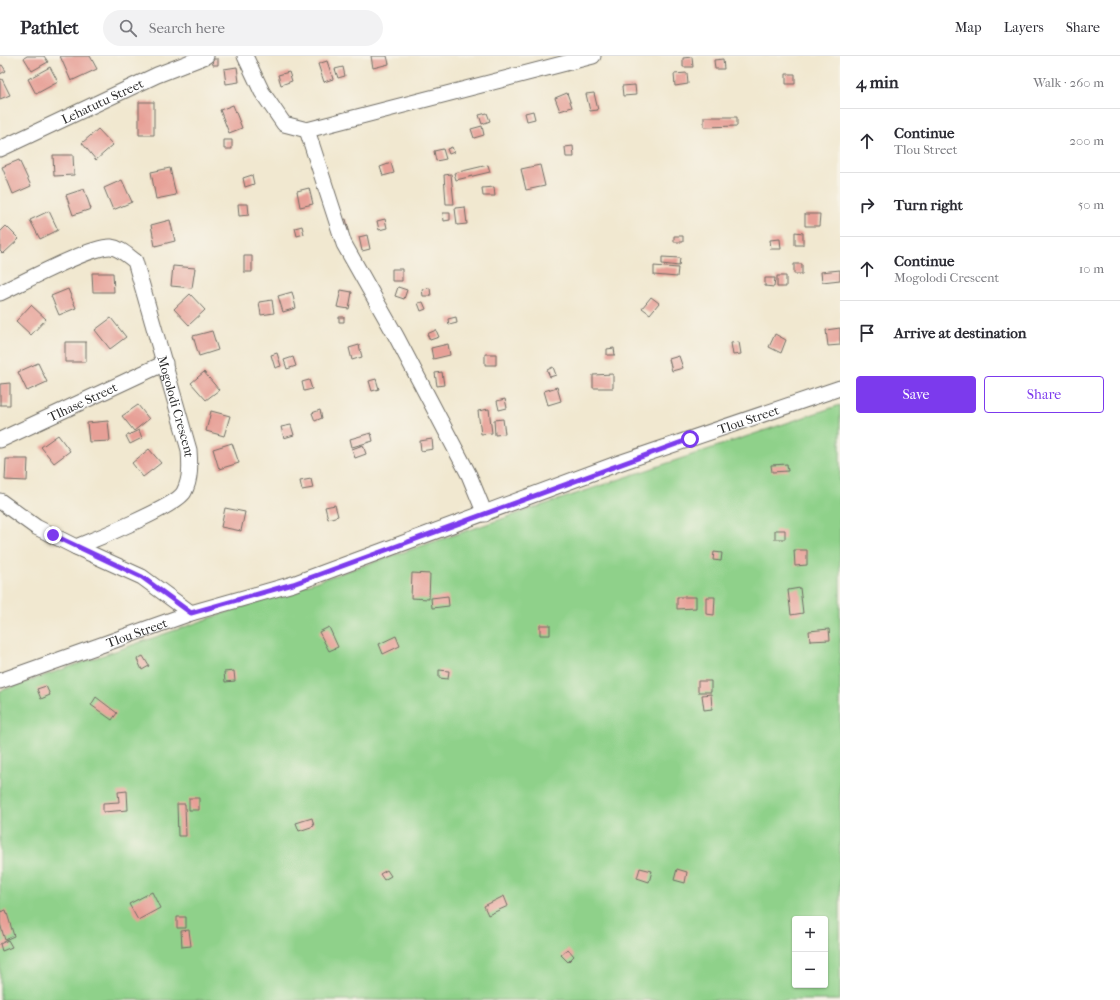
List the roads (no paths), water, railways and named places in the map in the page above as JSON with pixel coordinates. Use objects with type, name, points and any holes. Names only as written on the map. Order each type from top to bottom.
[{"type":"street","name":"Lehatutu Street","points":[[0,149],[157,75],[206,56]]},
{"type":"street","points":[[245,56],[262,92],[284,124],[307,130],[593,56]]},
{"type":"street","points":[[307,130],[344,244],[396,336],[469,475],[485,514]]},
{"type":"street","name":"Mogolodi Crescent","points":[[0,293],[92,250],[112,247],[123,252],[135,261],[189,450],[190,472],[184,493],[172,502],[113,533],[76,547]]},
{"type":"street","name":"Tlhase Street","points":[[0,440],[165,363]]},
{"type":"street","name":"Tlou Street","points":[[0,680],[191,613],[293,584],[713,430],[840,388]]},
{"type":"street","points":[[0,500],[36,527],[142,577],[191,613]]}]
